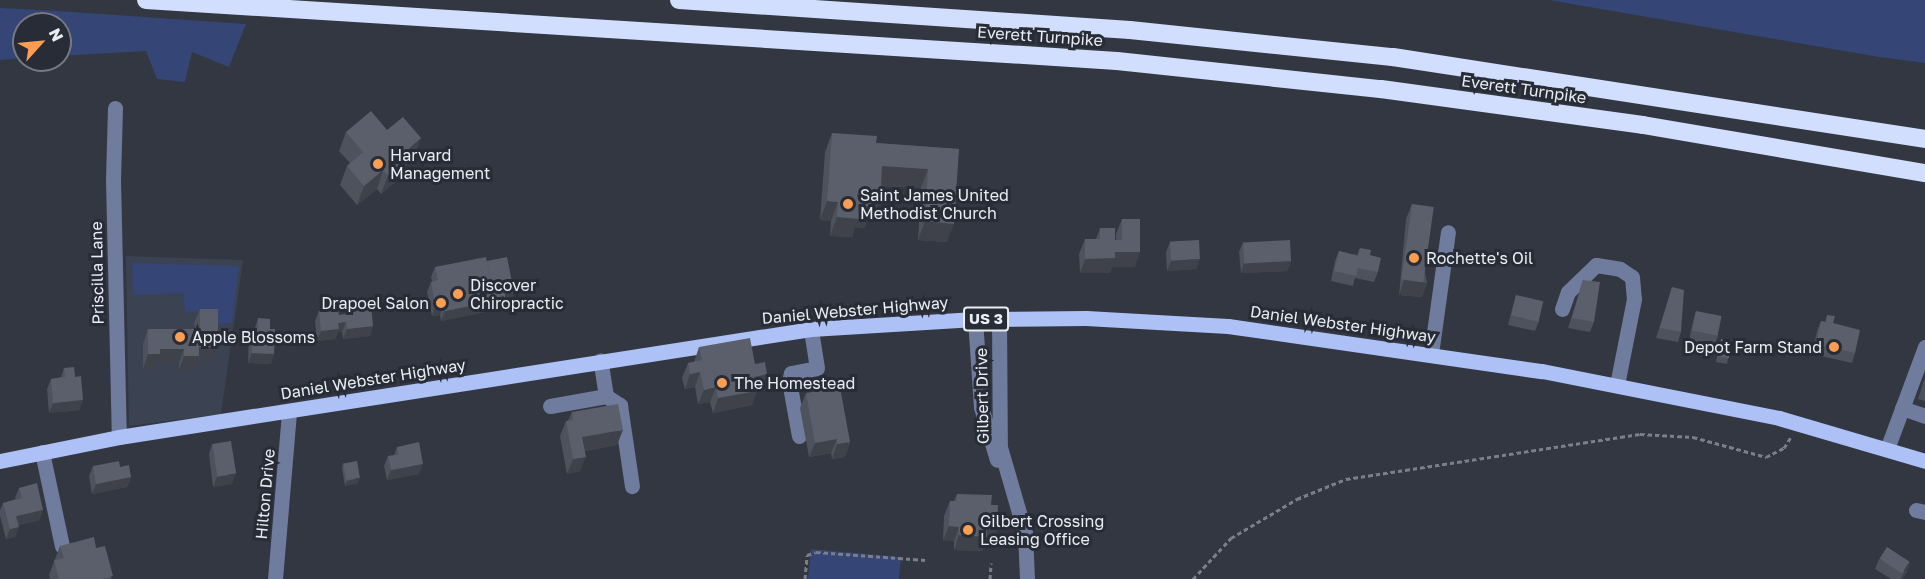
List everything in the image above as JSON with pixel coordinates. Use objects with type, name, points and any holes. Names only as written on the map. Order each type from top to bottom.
[{"type":"highway","name":"Everett Turnpike","points":[[146,0],[1118,61],[1381,89],[1643,126],[1925,173]]},
{"type":"highway","name":"Everett Turnpike","points":[[679,0],[1130,30],[1393,57],[1925,139]]},
{"type":"main road","name":"Daniel Webster Highway","points":[[0,461],[119,437],[289,412],[600,360],[811,329],[999,318],[1228,326],[1431,354],[1617,385],[1796,423],[1925,461]]},
{"type":"street","name":"Priscilla Lane","points":[[115,108],[113,179],[119,437]]},
{"type":"street","points":[[1431,354],[1448,232]]},
{"type":"street","points":[[1562,309],[1568,292],[1596,265],[1620,269],[1632,277],[1634,299],[1617,385]]},
{"type":"street","name":"Gilbert Drive","points":[[999,318],[998,424],[1005,473]]},
{"type":"street","name":"Gilbert Drive","points":[[975,319],[985,428],[1005,473],[1025,533],[1027,579]]},
{"type":"street","points":[[799,436],[789,381],[791,373],[817,368],[811,329]]},
{"type":"street","points":[[1887,449],[1925,347]]},
{"type":"street","points":[[600,360],[606,396]]},
{"type":"street","points":[[550,406],[606,396],[620,405],[632,486]]},
{"type":"street","points":[[1902,408],[1925,416]]},
{"type":"street","name":"Hilton Drive","points":[[274,579],[289,412]]},
{"type":"street","points":[[42,452],[62,546]]},
{"type":"path","points":[[1193,579],[1231,538],[1298,499],[1346,479],[1640,434],[1693,436],[1766,457],[1784,448],[1796,423]]},
{"type":"path","points":[[805,579],[807,555],[816,552],[926,560]]},
{"type":"path","points":[[990,579],[991,562]]},
{"type":"shaded area","points":[[1549,0],[1925,0],[1925,63],[1879,57]]},
{"type":"shaded area","points":[[0,8],[58,11],[246,24],[229,67],[192,52],[185,82],[157,79],[146,51],[72,55],[72,12],[12,12],[12,59],[0,60]]},
{"type":"shaded area","name":"Apple Blossoms","points":[[126,256],[243,260],[221,414],[129,426]]},
{"type":"shaded area","points":[[132,263],[239,266],[232,323],[215,324],[214,311],[185,312],[183,293],[133,295]]},
{"type":"shaded area","points":[[811,549],[901,557],[899,579],[808,579]]},
{"type":"building","points":[[371,111],[387,130],[403,117],[421,138],[404,153],[408,158],[388,175],[383,170],[364,186],[347,166],[363,152],[346,132]]},
{"type":"building","points":[[832,133],[877,136],[876,143],[959,149],[954,224],[925,221],[928,169],[882,166],[880,203],[871,202],[871,209],[859,208],[859,219],[837,217],[838,202],[827,201]]},
{"type":"building","name":"Rochette's Oil","points":[[1412,204],[1434,207],[1423,282],[1401,279]]},
{"type":"building","points":[[1122,219],[1140,219],[1140,252],[1115,252],[1115,258],[1085,259],[1085,239],[1100,239],[1100,228],[1115,228],[1115,240],[1122,240]]},
{"type":"building","points":[[1199,240],[1200,259],[1171,260],[1170,242]]},
{"type":"building","points":[[1290,240],[1291,261],[1244,263],[1243,242]]},
{"type":"building","points":[[1360,248],[1371,250],[1370,255],[1381,258],[1378,272],[1358,268],[1356,276],[1334,271],[1339,251],[1358,256]]},
{"type":"building","points":[[486,257],[495,301],[445,311],[444,305],[435,306],[431,282],[438,280],[435,267]]},
{"type":"building","points":[[507,257],[514,292],[505,294],[506,303],[493,306],[495,301],[487,261]]},
{"type":"building","points":[[1583,280],[1600,282],[1594,322],[1572,318]]},
{"type":"building","points":[[1672,287],[1684,290],[1681,332],[1660,328]]},
{"type":"building","points":[[1516,295],[1543,301],[1539,322],[1511,315]]},
{"type":"building","points":[[371,304],[373,326],[347,329],[346,322],[338,323],[339,329],[321,331],[319,311],[338,308],[339,315],[348,314],[348,307]]},
{"type":"building","points":[[200,309],[218,309],[218,347],[199,347],[199,356],[184,356],[184,349],[160,349],[160,354],[148,354],[148,329],[200,329]]},
{"type":"building","points":[[1696,311],[1722,316],[1718,336],[1692,331]]},
{"type":"building","points":[[1827,315],[1835,316],[1833,323],[1860,330],[1855,353],[1816,344],[1821,321],[1826,322]]},
{"type":"building","points":[[258,318],[270,319],[270,329],[275,329],[274,354],[252,353],[253,328],[258,328]]},
{"type":"building","name":"The Homestead","points":[[750,338],[755,364],[765,362],[767,374],[754,377],[757,391],[718,398],[716,387],[704,390],[700,372],[690,374],[688,363],[702,360],[699,347]]},
{"type":"building","points":[[1721,339],[1731,340],[1729,358],[1719,357]]},
{"type":"building","points":[[74,367],[75,377],[81,376],[83,400],[53,403],[51,379],[65,377],[64,368]]},
{"type":"building","points":[[840,387],[850,442],[837,444],[837,439],[815,443],[806,393]]},
{"type":"building","points":[[618,404],[623,430],[582,437],[586,457],[573,459],[566,421],[573,420],[572,412]]},
{"type":"building","points":[[231,441],[236,474],[217,477],[212,444]]},
{"type":"building","points":[[419,442],[423,464],[391,470],[388,456],[398,455],[397,447]]},
{"type":"building","points":[[119,461],[120,467],[129,465],[131,477],[96,484],[93,466]]},
{"type":"building","points":[[357,461],[360,478],[346,480],[343,463]]},
{"type":"building","points":[[37,483],[43,510],[16,516],[19,527],[10,529],[3,503],[22,498],[19,488]]},
{"type":"building","points":[[957,494],[992,495],[991,505],[998,505],[997,530],[987,530],[987,537],[959,535],[959,527],[949,526],[950,501],[956,501]]},
{"type":"building","points":[[94,537],[96,548],[105,546],[113,576],[103,579],[59,579],[54,560],[64,558],[60,546]]},
{"type":"building","points":[[1887,547],[1910,562],[1902,573],[1879,559]]},
{"type":"place","name":"Harvard Management","points":[[378,164]]},
{"type":"place","name":"Saint James United Methodist Church","points":[[848,204]]},
{"type":"place","name":"Rochette's Oil","points":[[1414,258]]},
{"type":"place","name":"Discover Chiropractic","points":[[458,294]]},
{"type":"place","name":"Drapoel Salon","points":[[441,303]]},
{"type":"place","name":"Apple Blossoms","points":[[180,337]]},
{"type":"place","name":"Depot Farm Stand","points":[[1834,347]]},
{"type":"place","name":"The Homestead","points":[[722,383]]},
{"type":"place","name":"Gilbert Crossing Leasing Office","points":[[968,530]]}]
